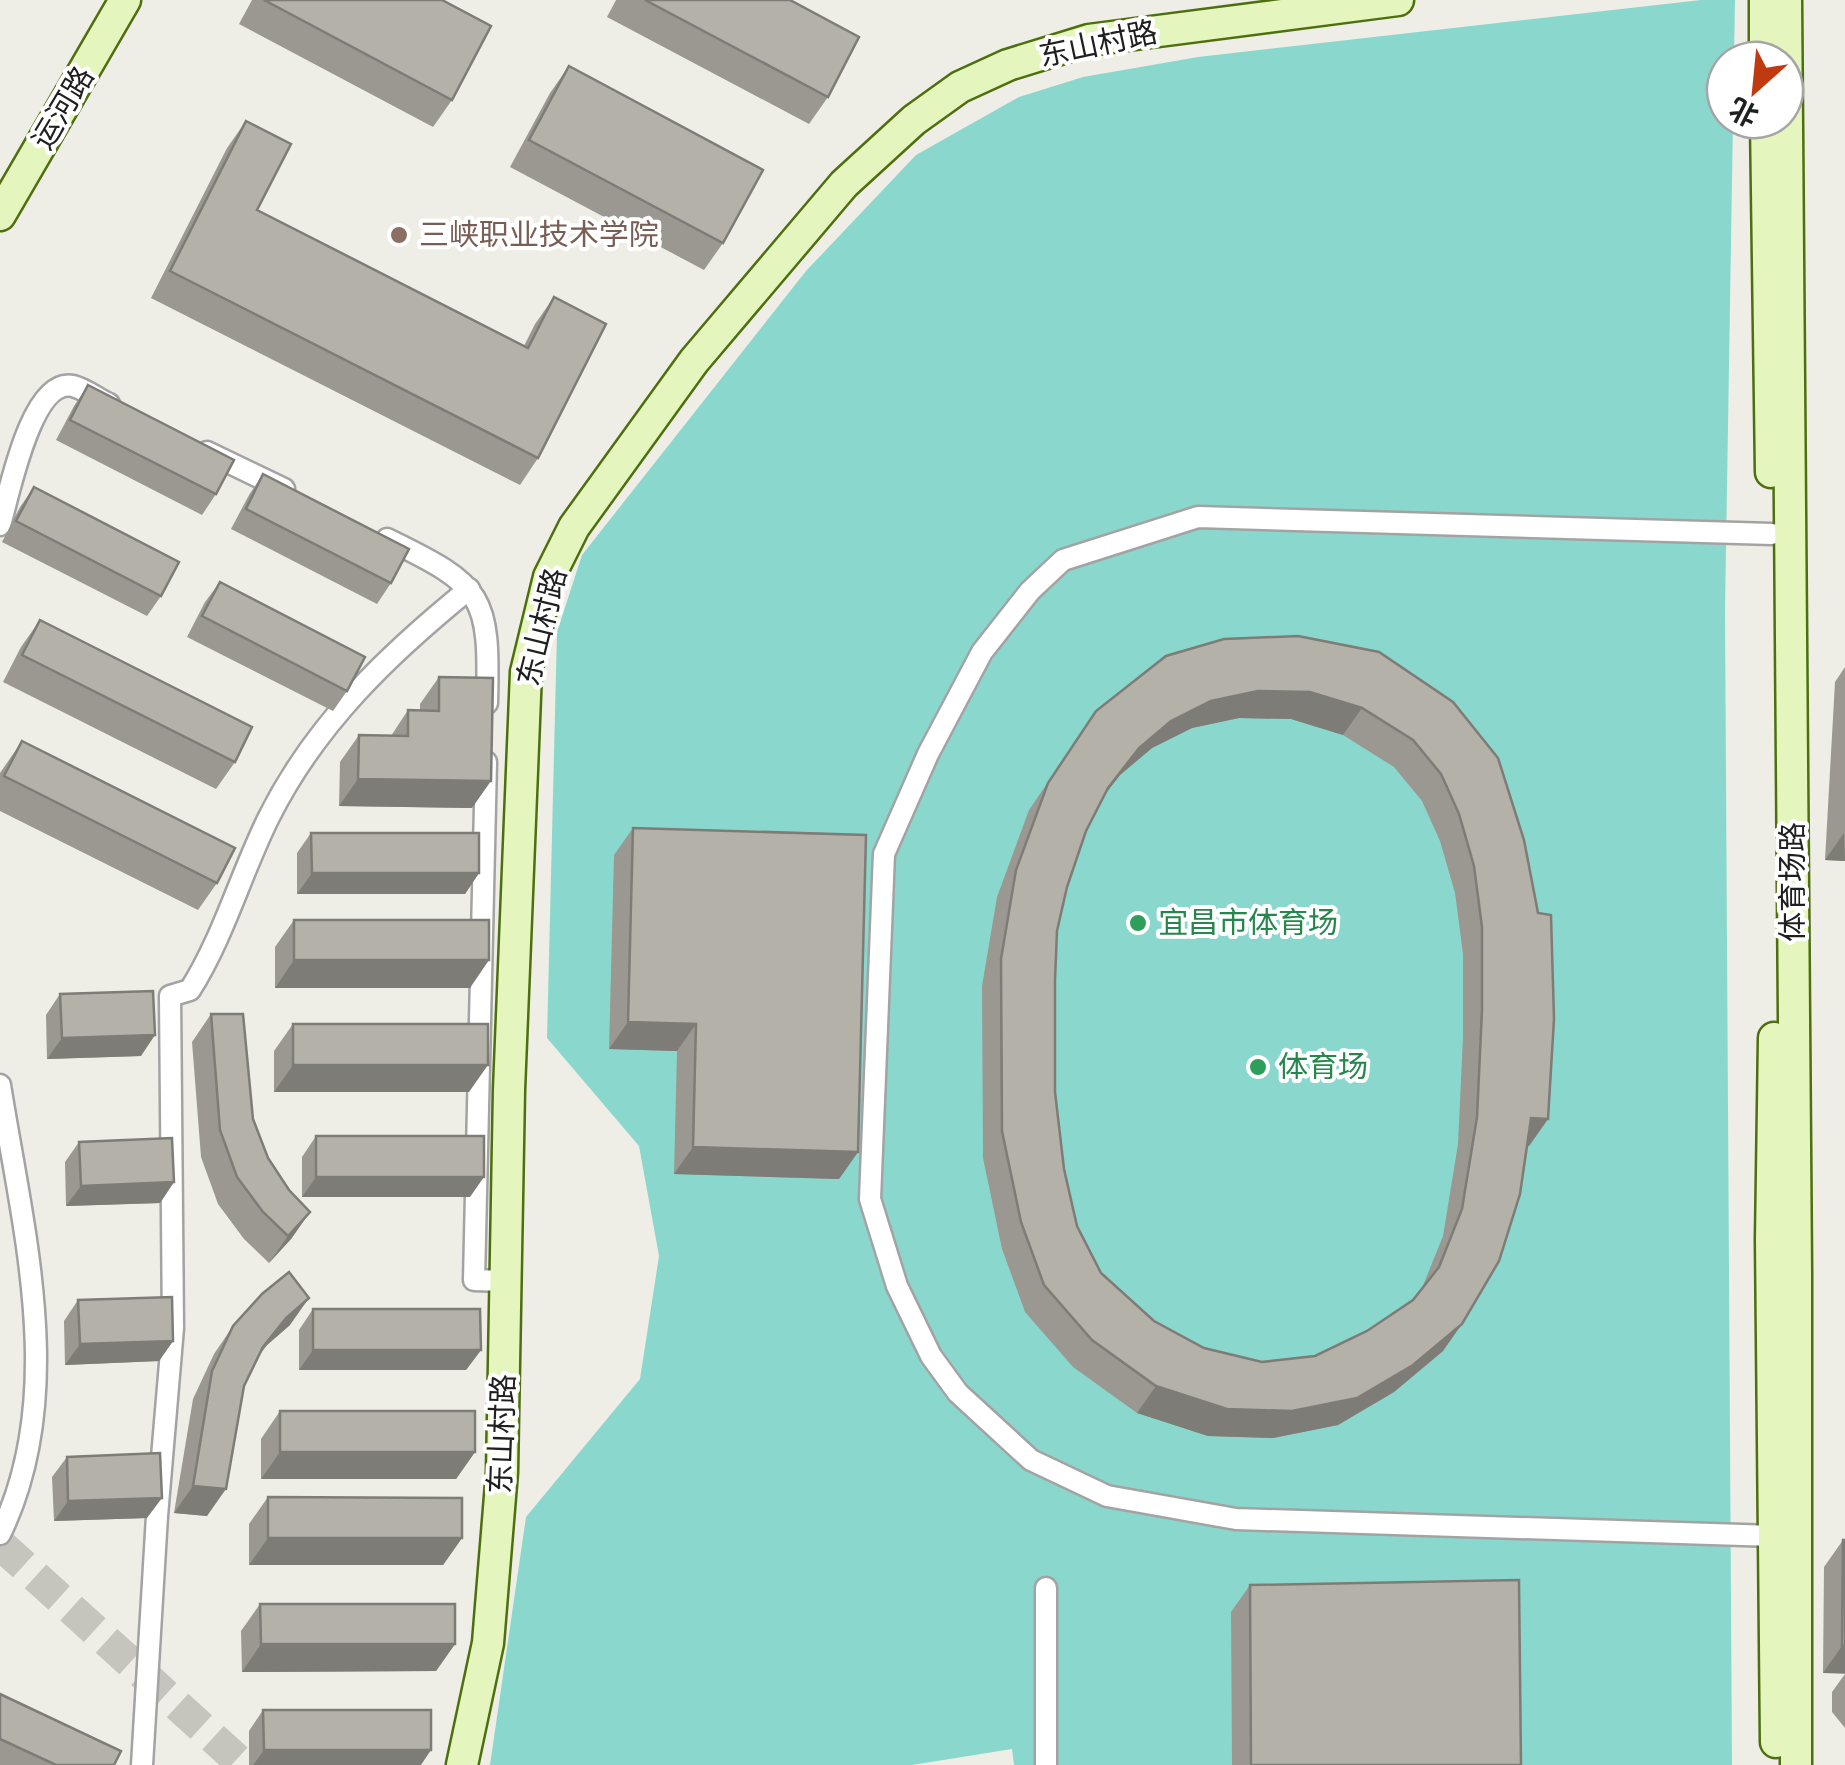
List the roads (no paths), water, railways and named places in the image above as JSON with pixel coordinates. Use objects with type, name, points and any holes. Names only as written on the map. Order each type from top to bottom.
[{"type":"main road","name":"运河路","points":[[0,216],[125,0]]},
{"type":"main road","name":"东山村路","points":[[462,1765],[490,1624],[502,1472],[509,1090],[526,672],[549,577],[574,527],[694,361],[844,184],[914,120],[960,88],[1008,64],[1089,40],[1398,0]]},
{"type":"main road","points":[[1765,0],[1765,40]]},
{"type":"main road","name":"体育场路","points":[[1786,0],[1796,1765]]},
{"type":"main road","name":"体育场路","points":[[1766,140],[1777,910],[1770,1240],[1776,1765]]},
{"type":"street","points":[[0,525],[28,429],[40,403],[54,388],[71,386],[124,412]]},
{"type":"street","points":[[196,446],[302,498]]},
{"type":"street","points":[[1772,534],[1198,517],[1063,560],[1030,590],[982,652],[928,754],[884,854],[870,1199],[898,1286],[931,1356],[958,1394],[1031,1460],[1107,1496],[1236,1520],[1774,1536]]},
{"type":"street","points":[[374,533],[427,559],[469,588],[481,607],[487,632],[474,1280],[506,1282]]},
{"type":"street","points":[[142,1765],[173,1328],[170,996],[190,990],[207,964],[268,819],[297,765],[354,692],[414,633],[469,588]]},
{"type":"street","points":[[0,1085],[25,1241],[38,1363],[28,1444],[11,1511],[0,1534]]},
{"type":"street","points":[[1046,1588],[1046,1765]]},
{"type":"tunnel","points":[[0,1544],[243,1765]]},
{"type":"place","name":"三峡职业技术学院","points":[[399,235]]},
{"type":"place","name":"宜昌市体育场","points":[[1138,923]]},
{"type":"place","name":"体育场","points":[[1258,1067]]}]
